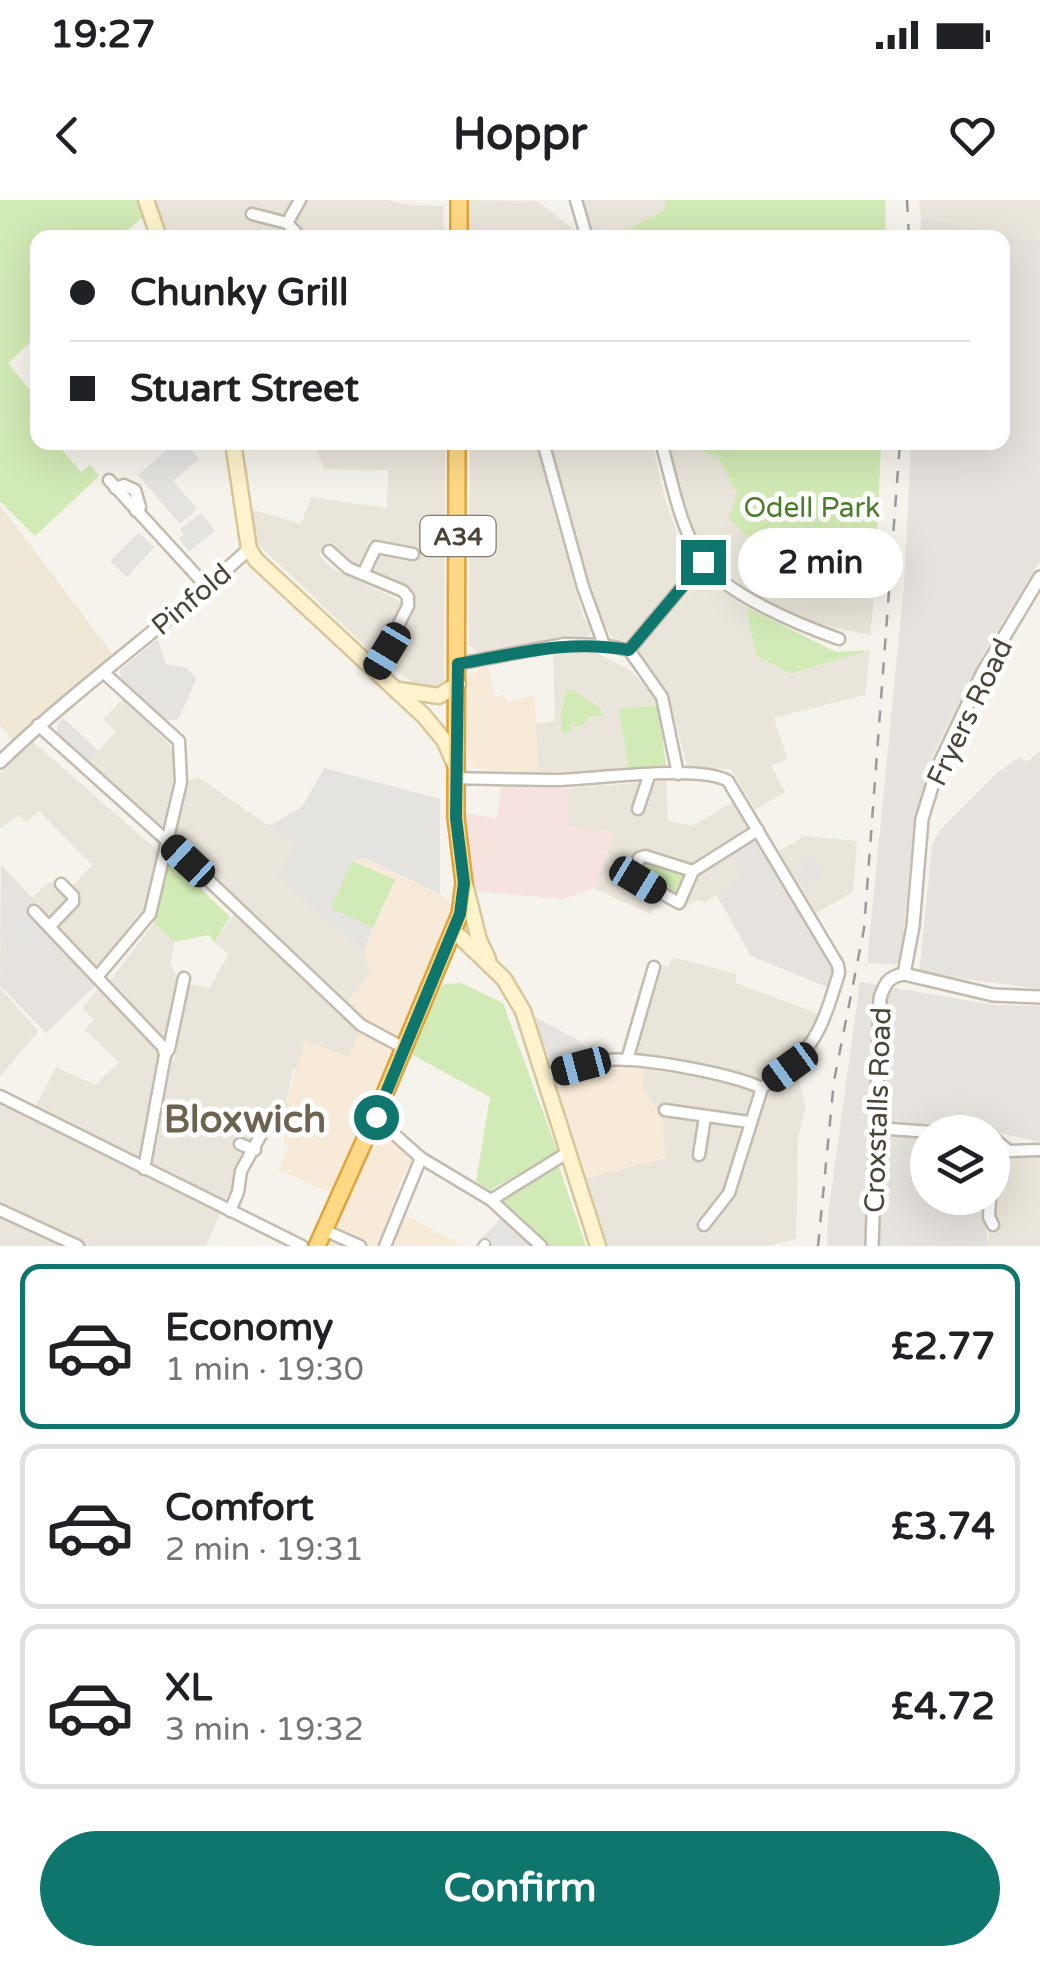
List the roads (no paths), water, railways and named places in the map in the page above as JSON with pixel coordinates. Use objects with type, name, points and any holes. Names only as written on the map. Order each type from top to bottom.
[{"type":"highway","points":[[459,200],[460,230]]},
{"type":"highway","name":"A34","points":[[321,1238],[460,914],[464,883],[456,818],[457,450]]},
{"type":"main road","points":[[146,202],[156,230]]},
{"type":"main road","points":[[237,450],[249,548],[268,574],[398,690],[444,740],[456,773]]},
{"type":"main road","points":[[398,690],[432,696],[458,684]]},
{"type":"main road","points":[[398,690],[434,716],[458,718]]},
{"type":"main road","points":[[464,883],[478,940],[491,966]]},
{"type":"main road","points":[[454,931],[512,990],[523,1010],[598,1246]]},
{"type":"street","points":[[288,223],[300,200]]},
{"type":"street","points":[[576,200],[584,230]]},
{"type":"street","points":[[252,214],[288,223],[295,230]]},
{"type":"street","points":[[545,450],[583,588],[604,645]]},
{"type":"street","points":[[663,450],[688,534],[703,562],[748,598],[798,625],[839,638]]},
{"type":"street","points":[[112,484],[207,587]]},
{"type":"street","points":[[363,574],[376,547],[413,554]]},
{"type":"street","name":"Pinfold","points":[[0,762],[38,725],[249,548]]},
{"type":"street","points":[[329,551],[344,564],[403,591],[408,601],[376,668]]},
{"type":"street","points":[[629,650],[703,562]]},
{"type":"street","name":"Fryers Road","points":[[898,975],[912,926],[922,820],[938,766],[984,672],[1040,577]]},
{"type":"street","points":[[458,664],[564,644],[629,650],[662,697],[678,774]]},
{"type":"street","points":[[97,977],[150,914],[181,782],[179,742],[103,672]]},
{"type":"street","points":[[38,725],[361,1024],[404,1048]]},
{"type":"street","points":[[456,773],[560,780],[678,774],[723,778],[838,965],[835,986],[816,1040],[762,1088],[729,1193],[704,1225]]},
{"type":"street","points":[[638,809],[649,776]]},
{"type":"street","points":[[692,871],[642,856],[635,873],[638,880],[679,902],[692,871],[758,830]]},
{"type":"street","points":[[50,926],[74,902],[60,884]]},
{"type":"street","points":[[34,911],[158,1040],[165,1055]]},
{"type":"street","points":[[627,1060],[654,966]]},
{"type":"street","points":[[898,975],[993,995],[1040,997]]},
{"type":"street","name":"Croxstalls Road","points":[[872,1246],[880,998],[884,984],[898,975]]},
{"type":"street","points":[[144,1168],[184,978]]},
{"type":"street","points":[[544,1076],[601,1060],[627,1060],[731,1078],[762,1088]]},
{"type":"street","points":[[0,1096],[302,1246]]},
{"type":"street","points":[[665,1110],[749,1122]]},
{"type":"street","points":[[376,1117],[421,1158],[491,1200],[541,1246]]},
{"type":"street","points":[[698,1155],[705,1117]]},
{"type":"street","points":[[876,1128],[910,1130]]},
{"type":"street","points":[[230,1211],[241,1171],[263,1131]]},
{"type":"street","points":[[240,1144],[255,1150]]},
{"type":"street","points":[[1010,1151],[1040,1150]]},
{"type":"street","points":[[491,1200],[567,1153]]},
{"type":"street","points":[[385,1246],[421,1158]]},
{"type":"street","points":[[0,1210],[78,1246]]},
{"type":"street","points":[[990,1215],[993,1224]]},
{"type":"street","points":[[321,1238],[360,1246]]},
{"type":"railway","points":[[907,200],[909,230]]},
{"type":"railway","points":[[818,1246],[834,1081],[864,929],[899,450]]},
{"type":"district","name":"Bloxwich","points":[[245,1119]]},
{"type":"park label","name":"Odell Park","points":[[812,507]]}]
